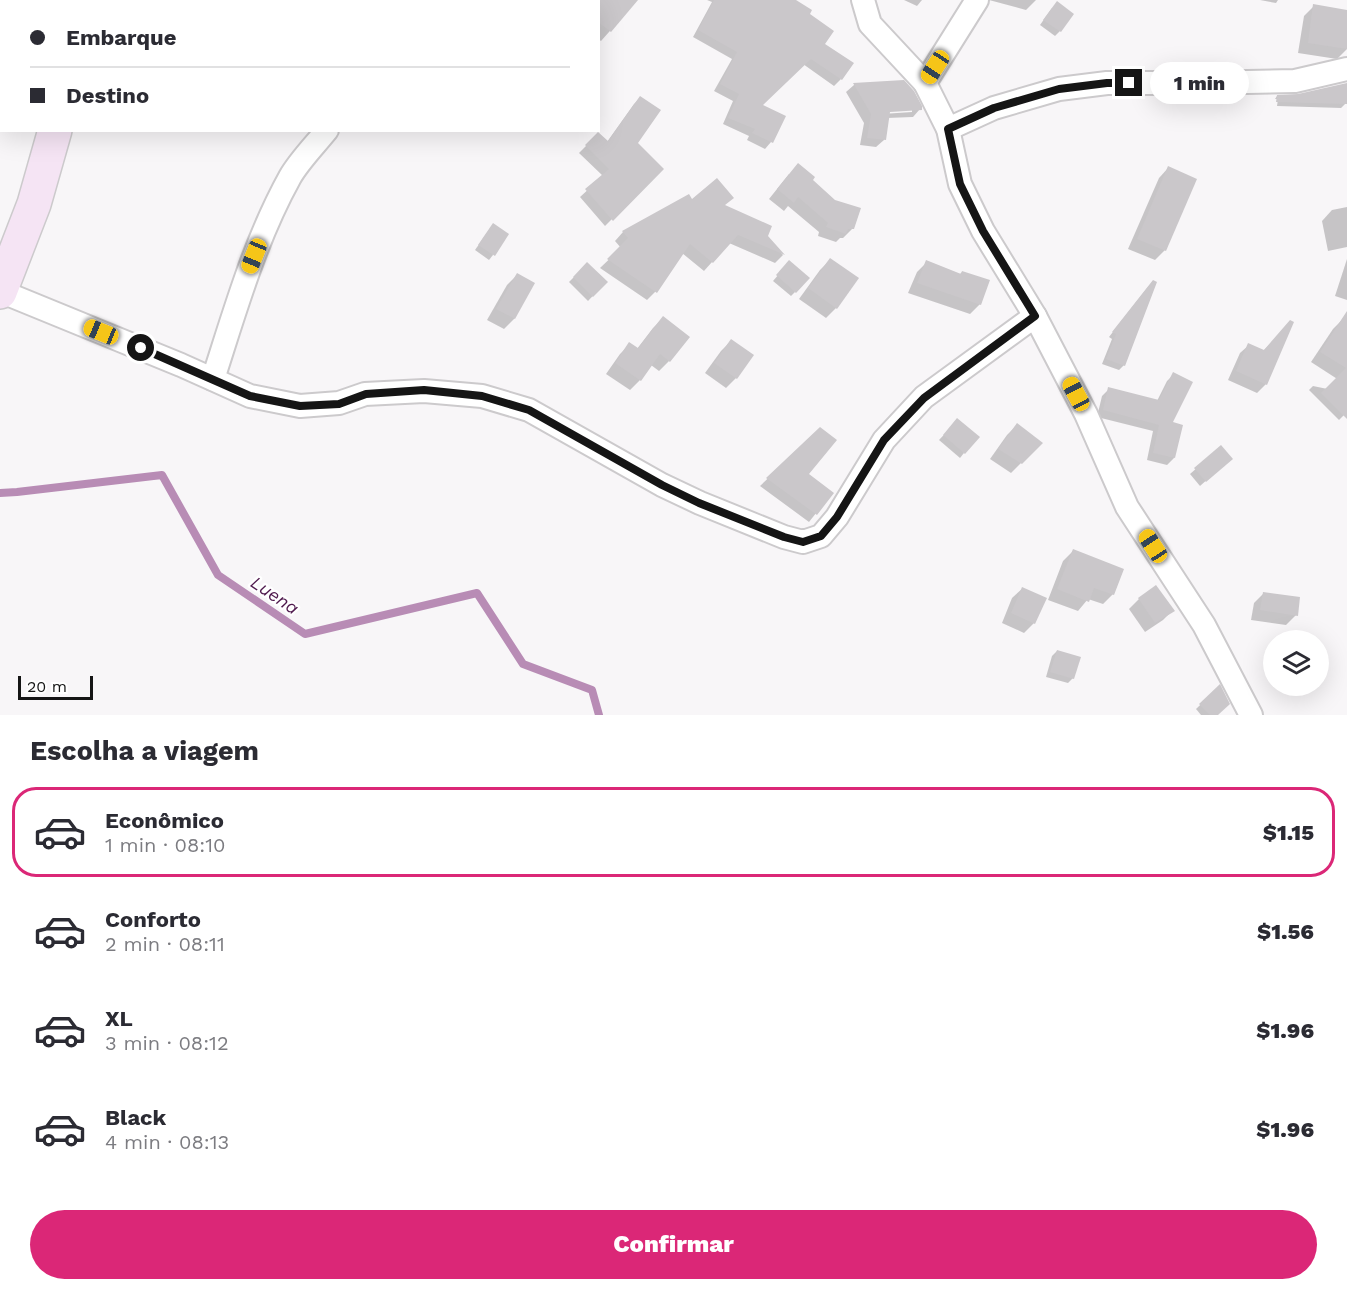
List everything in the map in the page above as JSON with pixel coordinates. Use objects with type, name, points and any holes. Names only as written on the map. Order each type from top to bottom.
[{"type":"main road","points":[[0,292],[34,204],[54,132]]},
{"type":"street","points":[[863,0],[870,24],[924,83],[948,129],[960,184],[983,231],[1035,316],[1086,414],[1127,507],[1204,625],[1251,715]]},
{"type":"street","points":[[924,83],[968,6]]},
{"type":"street","points":[[948,129],[994,108],[1059,89],[1107,83],[1197,84],[1295,81],[1347,69]]},
{"type":"street","points":[[213,379],[247,273],[268,221],[291,175],[325,132]]},
{"type":"street","points":[[0,292],[250,396],[300,406],[339,404],[366,394],[424,390],[482,396],[529,410],[662,485],[699,503],[784,537],[803,542],[821,536],[832,524],[884,440],[924,398],[1035,316]]},
{"type":"building","points":[[600,0],[638,0],[611,32],[600,24]]},
{"type":"building","points":[[714,0],[796,0],[812,10],[810,14],[834,31],[825,44],[854,63],[842,80],[811,59],[763,105],[786,116],[773,143],[752,133],[755,129],[728,118],[739,94],[720,84],[737,52],[698,30]]},
{"type":"building","points":[[1057,1],[1074,14],[1061,32],[1043,20]]},
{"type":"building","points":[[1313,4],[1347,10],[1347,49],[1308,43]]},
{"type":"building","points":[[904,80],[914,91],[922,110],[890,112],[886,140],[867,138],[871,114],[853,83]]},
{"type":"building","points":[[1347,83],[1347,104],[1276,102],[1277,95],[1298,94]]},
{"type":"building","points":[[640,96],[661,110],[638,143],[664,169],[613,221],[585,189],[609,169],[585,145],[598,132],[608,141]]},
{"type":"building","points":[[798,163],[815,177],[813,180],[835,200],[861,208],[854,229],[848,229],[846,234],[826,227],[828,223],[798,197],[794,203],[777,189]]},
{"type":"building","points":[[1168,166],[1197,179],[1166,251],[1137,239]]},
{"type":"building","points":[[717,178],[734,198],[725,205],[772,226],[768,236],[785,255],[738,235],[713,263],[690,244],[657,293],[607,259],[628,238],[622,231],[689,194],[692,199]]},
{"type":"building","points":[[493,223],[509,234],[495,256],[478,245]]},
{"type":"building","points":[[830,258],[859,278],[837,309],[808,288]]},
{"type":"building","points":[[789,260],[810,278],[796,293],[776,275]]},
{"type":"building","points":[[926,260],[961,274],[962,271],[990,280],[981,305],[917,283]]},
{"type":"building","points":[[587,262],[608,282],[593,297],[573,277]]},
{"type":"building","points":[[517,273],[535,283],[515,319],[496,309]]},
{"type":"building","points":[[1153,280],[1157,282],[1125,366],[1106,359],[1116,334],[1112,332]]},
{"type":"building","points":[[1347,311],[1347,419],[1321,393],[1346,368],[1320,352]]},
{"type":"building","points":[[663,316],[690,337],[670,362],[660,354],[641,381],[615,363],[629,342],[638,348]]},
{"type":"building","points":[[1290,320],[1294,322],[1267,385],[1236,371],[1248,343],[1264,350]]},
{"type":"building","points":[[731,339],[754,355],[737,379],[714,363]]},
{"type":"building","points":[[1173,372],[1193,382],[1173,422],[1183,425],[1175,458],[1153,453],[1159,425],[1103,410],[1108,387],[1159,400]]},
{"type":"building","points":[[957,418],[980,437],[965,454],[943,435]]},
{"type":"building","points":[[1017,423],[1043,443],[1022,464],[998,449]]},
{"type":"building","points":[[820,427],[837,440],[809,474],[834,493],[817,515],[766,478]]},
{"type":"building","points":[[1221,445],[1233,459],[1206,482],[1194,468]]},
{"type":"building","points":[[1073,549],[1124,569],[1114,595],[1094,588],[1089,602],[1057,589]]},
{"type":"building","points":[[1156,585],[1175,611],[1155,623],[1138,598]]},
{"type":"building","points":[[1022,587],[1047,598],[1035,624],[1011,613]]},
{"type":"building","points":[[1263,592],[1300,597],[1298,616],[1260,610]]},
{"type":"building","points":[[1057,650],[1081,657],[1074,679],[1050,672]]},
{"type":"building","points":[[1220,684],[1230,704],[1218,715],[1210,715],[1199,704]]},
{"type":"waterway","name":"Luena","points":[[0,493],[162,475],[218,575],[305,634],[477,593],[523,664],[592,690],[599,715]]},
{"type":"route","points":[[141,348],[250,396],[300,406],[339,404],[366,394],[424,390],[482,396],[529,410],[662,485],[699,503],[784,537],[803,542],[821,536],[837,517],[884,440],[924,398],[1035,316],[983,231],[960,184],[948,129],[994,108],[1059,89],[1107,83],[1129,83]]}]
